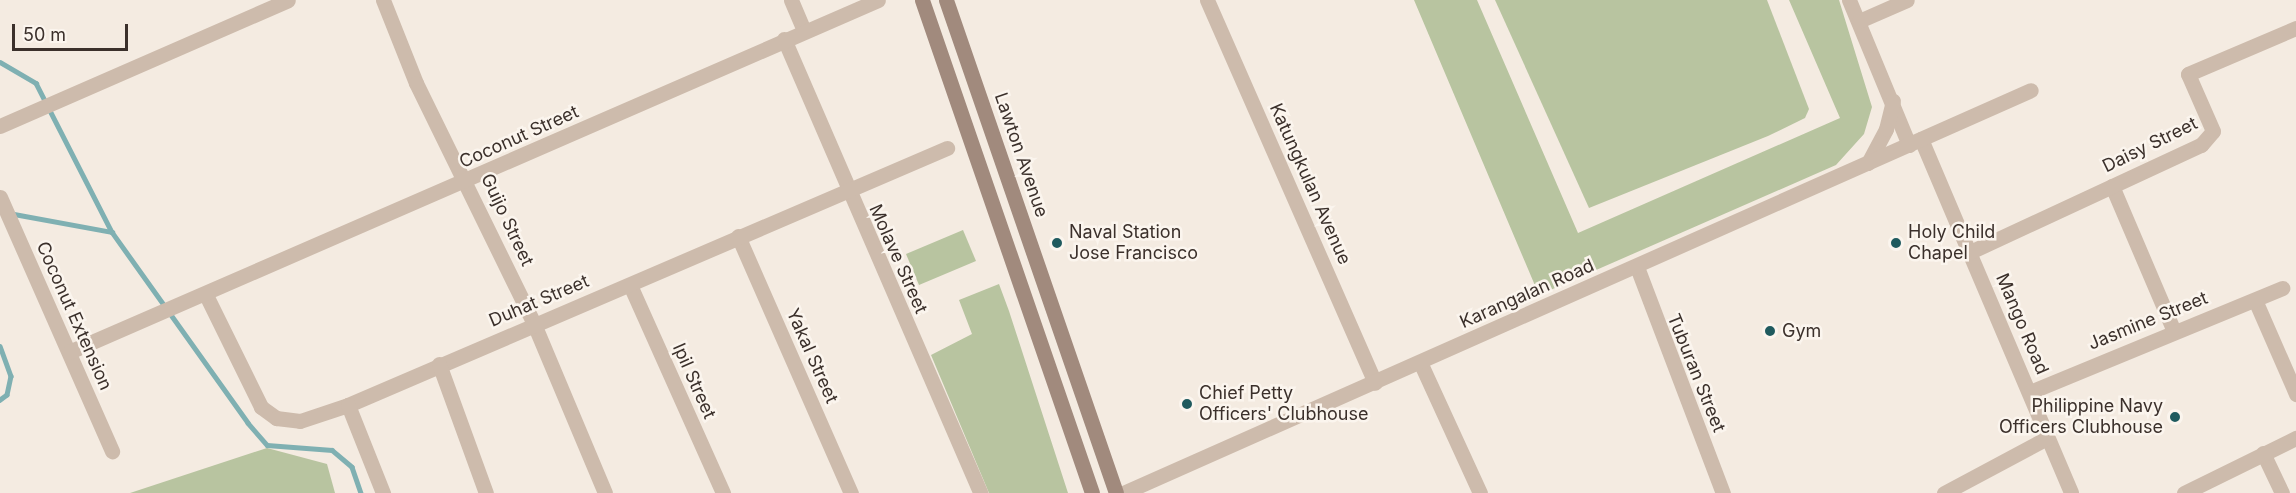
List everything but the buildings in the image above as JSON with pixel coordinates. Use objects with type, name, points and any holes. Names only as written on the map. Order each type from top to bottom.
[{"type":"main road","points":[[922,0],[1092,493]]},
{"type":"main road","name":"Lawton Avenue","points":[[945,0],[1116,493]]},
{"type":"street","points":[[0,126],[288,0]]},
{"type":"street","name":"Guijo Street","points":[[384,0],[416,83],[468,181],[534,324],[605,493]]},
{"type":"street","points":[[791,0],[804,30]]},
{"type":"street","name":"Coconut Street","points":[[69,352],[206,295],[468,181],[804,30],[878,0]]},
{"type":"street","name":"Katungkulan Avenue","points":[[1208,0],[1376,383]]},
{"type":"street","name":"Mango Road","points":[[1850,0],[1893,101],[1970,252],[2071,493]]},
{"type":"street","points":[[1859,21],[1907,0]]},
{"type":"street","name":"Daisy Street","points":[[1970,252],[2212,137],[2188,74],[2296,28]]},
{"type":"street","name":"Molave Street","points":[[784,39],[847,190],[980,493]]},
{"type":"street","name":"Karangalan Road","points":[[1123,493],[1376,383],[2031,90]]},
{"type":"street","points":[[1868,163],[1881,144],[1893,101]]},
{"type":"street","name":"Duhat Street","points":[[206,295],[261,407],[288,421],[348,405],[947,148]]},
{"type":"street","points":[[2112,186],[2173,329]]},
{"type":"street","name":"Coconut Extension","points":[[0,197],[112,451]]},
{"type":"street","name":"Yakal Street","points":[[738,236],[851,493]]},
{"type":"street","name":"Tuburan Street","points":[[1637,267],[1723,493]]},
{"type":"street","name":"Ipil Street","points":[[630,285],[723,493]]},
{"type":"street","name":"Jasmine Street","points":[[2030,393],[2173,329],[2282,288]]},
{"type":"street","points":[[2254,300],[2296,394]]},
{"type":"street","points":[[1420,362],[1480,493]]},
{"type":"street","points":[[439,364],[486,493]]},
{"type":"street","points":[[348,405],[383,493]]},
{"type":"street","points":[[1944,493],[2047,438]]},
{"type":"street","points":[[2184,493],[2296,438]]},
{"type":"street","points":[[2263,453],[2282,493]]},
{"type":"green space","points":[[1414,0],[1477,0],[1578,233],[1840,118],[1789,0],[1839,0],[1872,107],[1864,134],[1836,165],[1539,295]]},
{"type":"green space","points":[[1495,0],[1767,0],[1809,109],[1805,118],[1768,136],[1589,208]]},
{"type":"green space","points":[[963,230],[976,261],[919,285],[906,254]]},
{"type":"green space","points":[[999,284],[1068,493],[989,493],[931,355],[972,334],[959,300]]},
{"type":"green space","points":[[267,448],[327,464],[335,493],[130,493]]},
{"type":"waterway","points":[[0,62],[36,83],[112,232],[248,423],[267,445],[332,450],[352,467],[361,493]]},
{"type":"waterway","points":[[14,214],[112,232]]},
{"type":"waterway","points":[[0,346],[11,376],[7,395],[0,400]]},
{"type":"place","name":"Naval Station Jose Francisco","points":[[1057,243]]},
{"type":"place","name":"Holy Child Chapel","points":[[1896,243]]},
{"type":"place","name":"Gym","points":[[1770,331]]},
{"type":"place","name":"Chief Petty Officers' Clubhouse","points":[[1187,404]]},
{"type":"place","name":"Philippine Navy Officers Clubhouse","points":[[2175,417]]}]
